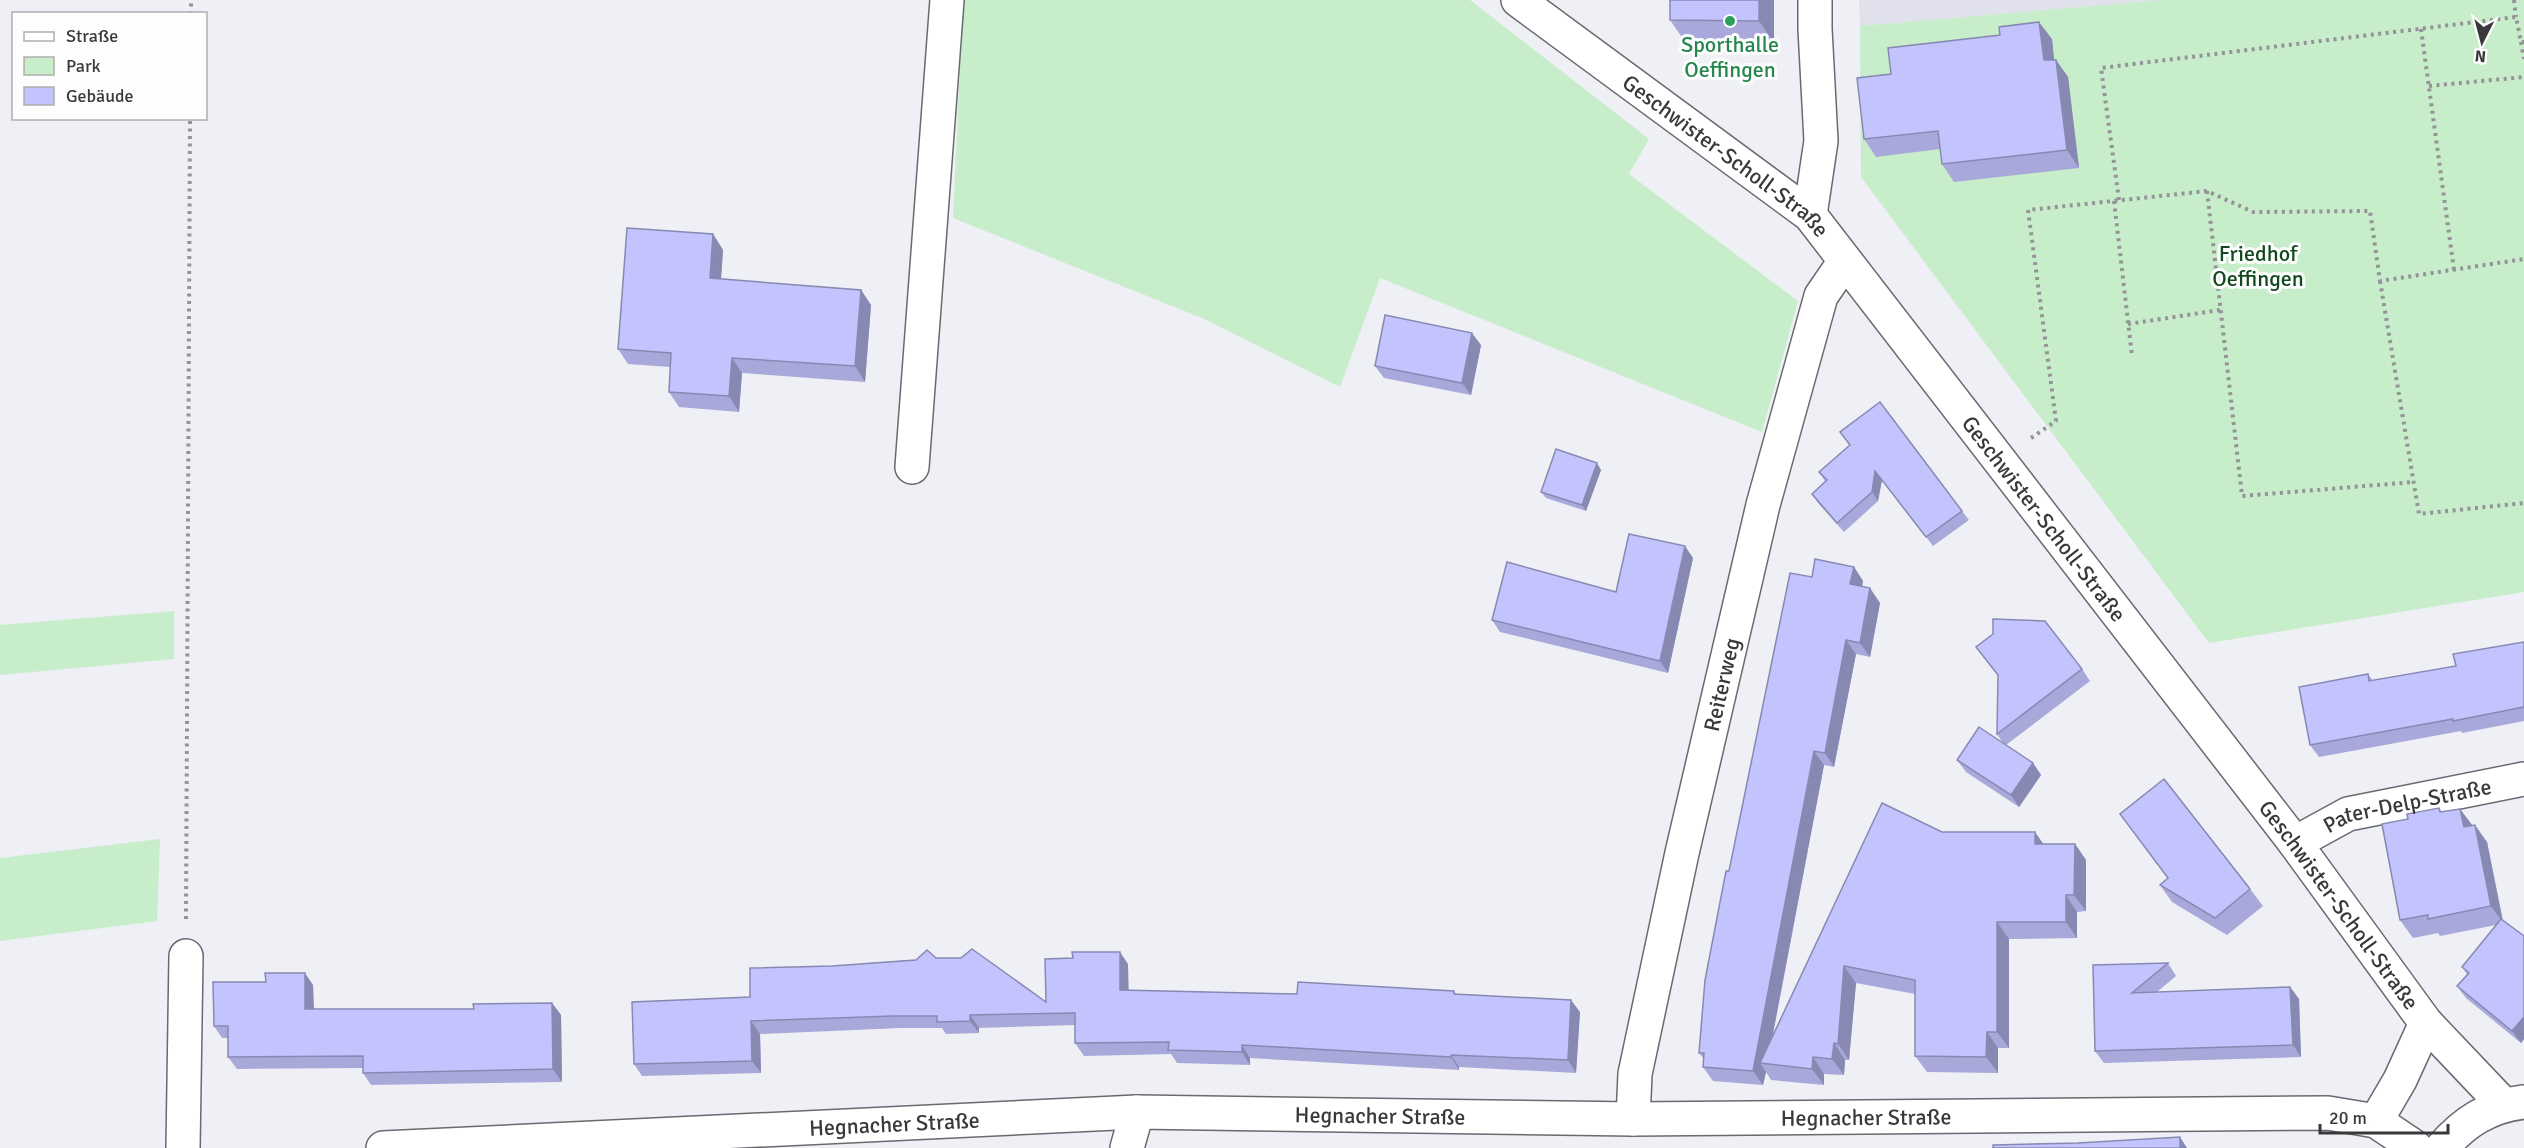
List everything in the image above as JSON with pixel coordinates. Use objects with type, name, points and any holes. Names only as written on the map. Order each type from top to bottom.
[{"type":"street","points":[[912,467],[947,0]]},
{"type":"street","name":"Geschwister-Scholl-Straße","points":[[1518,0],[1810,215],[2295,843],[2426,1023],[2514,1103]]},
{"type":"street","points":[[1810,215],[1821,141],[1815,0]]},
{"type":"street","name":"Reiterweg","points":[[1633,1119],[1635,1074],[1679,865],[1763,505],[1821,296],[1845,261]]},
{"type":"street","name":"Pater-Delp-Straße","points":[[2295,843],[2348,814],[2524,779]]},
{"type":"street","points":[[183,1148],[186,956]]},
{"type":"street","points":[[2376,1121],[2400,1080],[2426,1023]]},
{"type":"street","points":[[2442,1148],[2460,1127],[2514,1103]]},
{"type":"street","points":[[1127,1148],[1137,1112]]},
{"type":"street","name":"Hegnacher Straße","points":[[383,1148],[1137,1112],[1633,1119],[2328,1113],[2376,1121],[2416,1148]]},
{"type":"path","points":[[2514,0],[2523,42],[2524,59]]},
{"type":"path","points":[[2120,200],[2102,68],[2516,17]]},
{"type":"path","points":[[2421,29],[2454,270]]},
{"type":"path","points":[[2429,86],[2524,77]]},
{"type":"path","points":[[186,956],[190,120]]},
{"type":"path","points":[[2207,191],[2242,496],[2414,482]]},
{"type":"path","points":[[1999,461],[2056,421],[2028,210],[2207,191],[2253,212],[2370,211],[2419,514],[2524,503]]},
{"type":"path","points":[[2114,201],[2132,356]]},
{"type":"path","points":[[2380,281],[2524,259]]},
{"type":"path","points":[[2128,324],[2220,310]]},
{"type":"shaded area","points":[[1859,0],[2160,0],[1860,26]]},
{"type":"green space","points":[[963,0],[1470,0],[1649,139],[1629,174],[1798,301],[1762,432],[1380,278],[1340,387],[1202,318],[953,218]]},
{"type":"green space","name":"Friedhof Oeffingen","points":[[2160,0],[2524,0],[2524,592],[2209,643],[1861,177],[1860,26]]},
{"type":"green space","points":[[174,611],[174,659],[0,675],[0,625]]},
{"type":"green space","points":[[160,839],[157,921],[0,941],[0,858]]},
{"type":"building","points":[[1670,0],[1759,0],[1759,21],[1670,20]]},
{"type":"building","points":[[2039,22],[2044,60],[2056,60],[2067,150],[1942,164],[1938,131],[1864,139],[1857,78],[1891,74],[1888,48],[2000,35],[1999,27]]},
{"type":"building","points":[[627,228],[713,234],[710,278],[861,290],[855,366],[732,358],[729,396],[669,392],[671,353],[618,349]]},
{"type":"building","points":[[1385,315],[1472,333],[1462,383],[1375,366]]},
{"type":"building","points":[[1880,402],[1962,511],[1926,537],[1875,471],[1872,492],[1837,523],[1812,494],[1827,480],[1819,472],[1850,445],[1840,432]]},
{"type":"building","points":[[1556,449],[1597,463],[1582,505],[1541,492]]},
{"type":"building","points":[[1629,534],[1685,546],[1660,661],[1492,620],[1507,562],[1616,592]]},
{"type":"building","points":[[1815,559],[1854,567],[1850,584],[1870,588],[1860,643],[1846,640],[1825,753],[1814,751],[1753,1071],[1703,1067],[1704,1053],[1699,1053],[1705,980],[1790,573],[1812,577]]},
{"type":"building","points":[[1993,619],[2045,621],[2082,669],[1997,734],[1998,675],[1976,647],[1993,634]]},
{"type":"building","points":[[2524,642],[2524,707],[2310,745],[2299,687],[2368,674],[2369,681],[2456,666],[2453,654]]},
{"type":"building","points":[[1979,727],[2033,763],[2011,795],[1957,760]]},
{"type":"building","points":[[2164,779],[2250,889],[2215,918],[2160,885],[2168,878],[2120,814]]},
{"type":"building","points":[[1882,803],[1942,832],[2035,832],[2035,844],[2075,844],[2074,895],[2066,895],[2066,922],[1997,922],[1997,1032],[1987,1032],[1986,1057],[1915,1056],[1915,980],[1844,966],[1838,1044],[1834,1043],[1832,1059],[1813,1057],[1812,1069],[1760,1063]]},
{"type":"building","points":[[2439,808],[2440,812],[2460,809],[2464,827],[2475,825],[2491,906],[2428,919],[2428,915],[2400,920],[2382,824],[2408,819],[2407,814]]},
{"type":"building","points":[[2501,919],[2524,936],[2524,1017],[2512,1031],[2457,986],[2469,973],[2462,967]]},
{"type":"building","points":[[972,949],[1046,1002],[1045,959],[1073,958],[1072,952],[1120,952],[1120,990],[1297,994],[1298,982],[1571,1000],[1568,1060],[1451,1055],[1451,1057],[1242,1045],[1242,1052],[1168,1050],[1169,1042],[1075,1043],[1075,1013],[970,1015],[970,1021],[937,1022],[937,1016],[751,1021],[752,1061],[634,1064],[632,1002],[750,997],[750,968],[832,966],[916,960],[927,950],[936,958],[961,958]]},
{"type":"building","points":[[2168,963],[2132,993],[2290,987],[2293,1045],[2095,1051],[2093,965]]},
{"type":"building","points":[[265,973],[305,973],[305,1009],[474,1009],[473,1004],[552,1003],[553,1069],[363,1073],[363,1056],[228,1057],[228,1026],[214,1026],[213,982],[266,982]]},
{"type":"building","points":[[2180,1137],[2180,1148],[1993,1148],[1993,1145]]},
{"type":"place","name":"Sporthalle Oeffingen","points":[[1730,21]]}]
